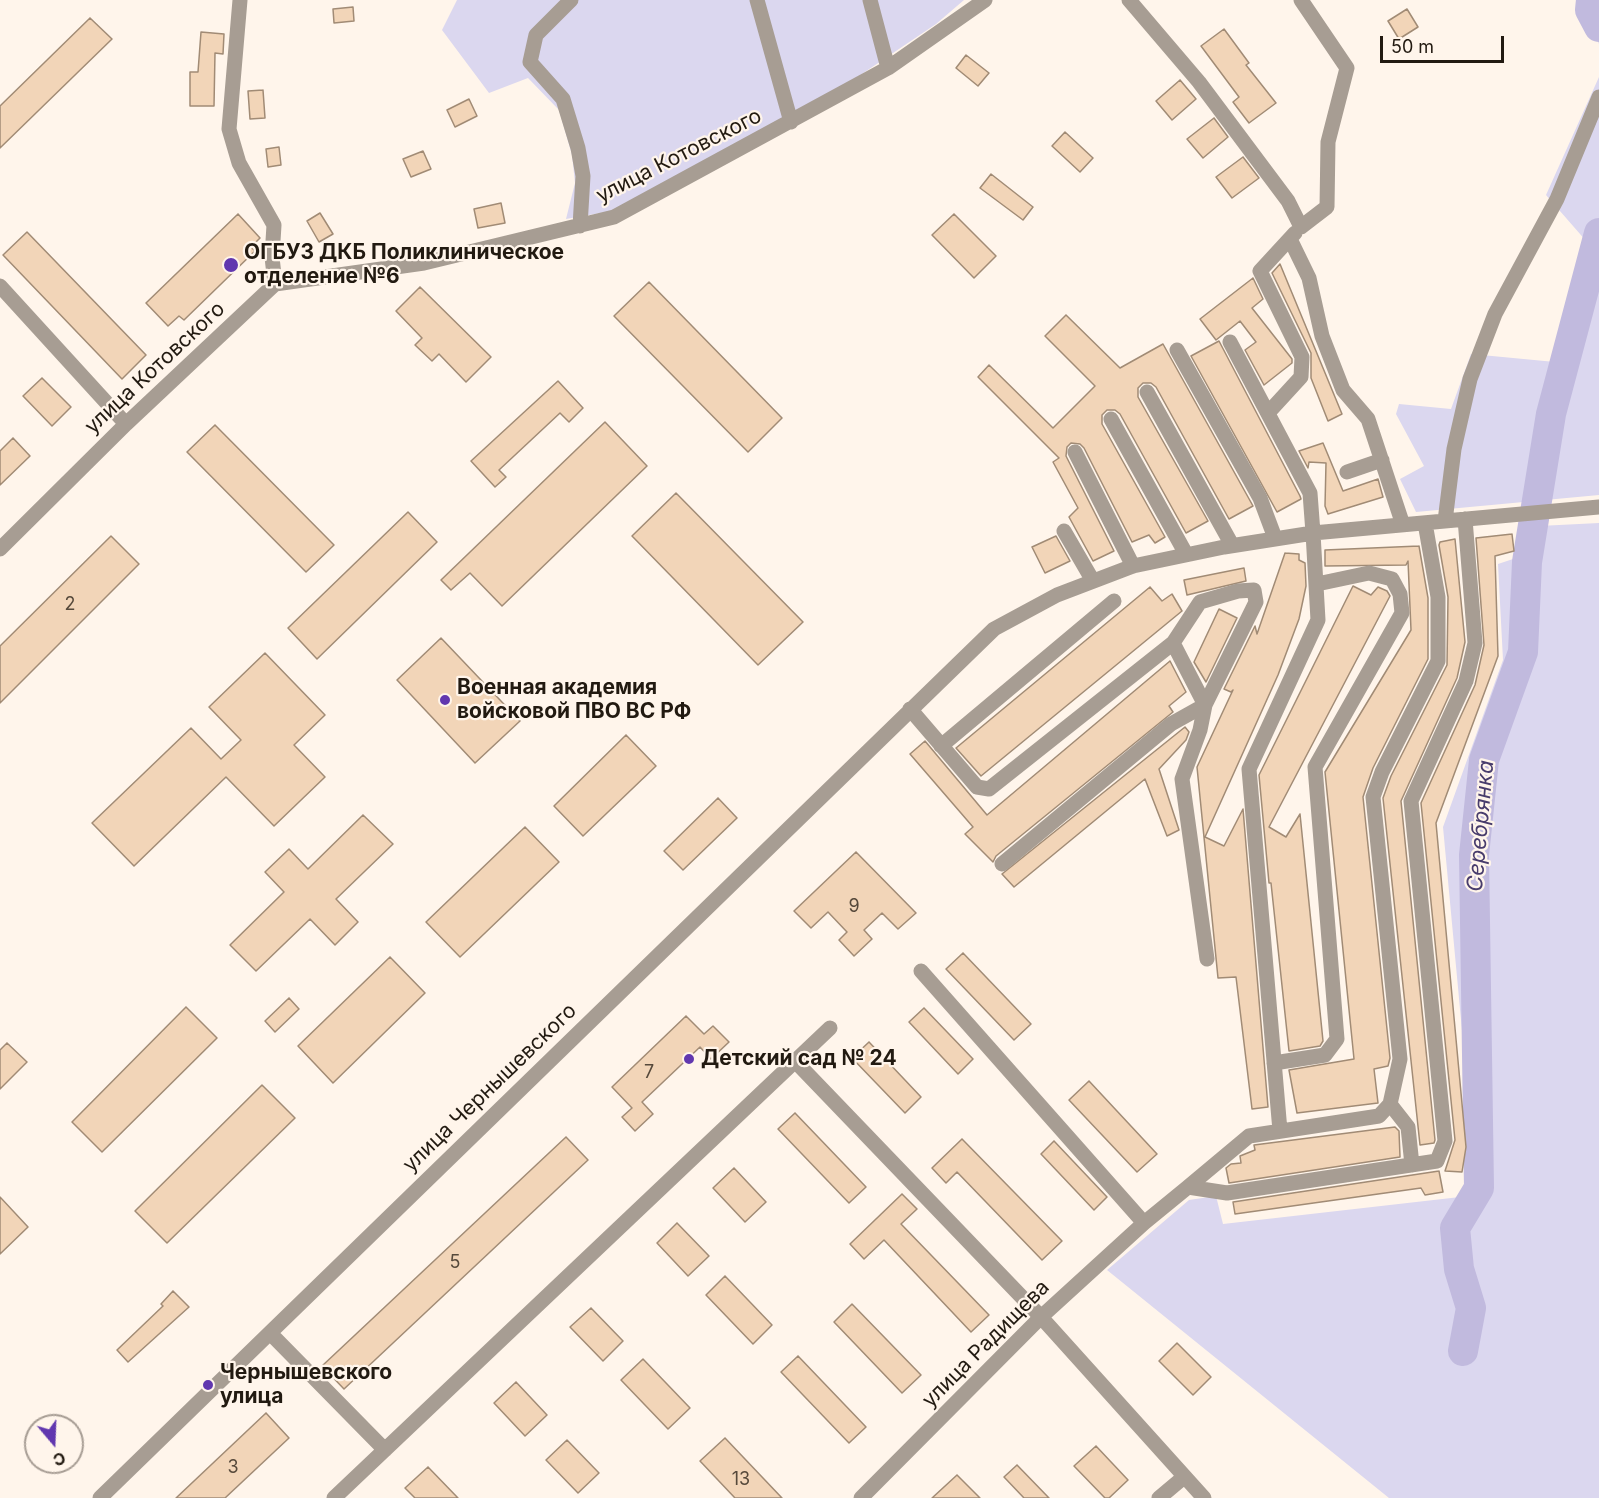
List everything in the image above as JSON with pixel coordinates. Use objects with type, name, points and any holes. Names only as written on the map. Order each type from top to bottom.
[{"type":"street","points":[[240,0],[229,129],[239,163],[274,225],[272,256],[275,284]]},
{"type":"street","points":[[571,0],[536,35],[530,62],[563,99],[578,148],[583,176],[580,226]]},
{"type":"street","points":[[757,0],[791,122]]},
{"type":"street","points":[[870,0],[888,68]]},
{"type":"street","points":[[1129,0],[1199,82],[1288,201],[1322,336],[1343,390],[1368,420],[1403,525]]},
{"type":"street","points":[[1268,413],[1301,377],[1302,357],[1260,271],[1295,233],[1327,207],[1328,142],[1347,68],[1301,0]]},
{"type":"street","name":"улица Котовского","points":[[0,549],[126,424],[275,284],[424,263],[615,217],[888,68],[982,1]]},
{"type":"street","points":[[1445,521],[1454,449],[1470,379],[1495,314],[1557,200],[1595,104]]},
{"type":"street","points":[[0,286],[126,424]]},
{"type":"street","points":[[1230,342],[1310,493],[1317,584],[1318,620],[1249,769],[1280,1131]]},
{"type":"street","points":[[1177,350],[1260,498],[1275,538]]},
{"type":"street","points":[[1147,392],[1232,545]]},
{"type":"street","points":[[1111,419],[1186,554]]},
{"type":"street","points":[[1074,452],[1133,566]]},
{"type":"street","points":[[1347,472],[1382,460]]},
{"type":"street","name":"улица Чернышевского","points":[[100,1498],[994,629],[1057,595],[1092,581],[1133,566],[1186,554],[1313,533],[1598,507]]},
{"type":"street","points":[[1188,1187],[1227,1193],[1437,1161],[1445,1141],[1411,801],[1466,681],[1475,643],[1469,519]]},
{"type":"street","points":[[1412,1165],[1408,1127],[1390,1104],[1400,1059],[1373,797],[1382,772],[1438,661],[1438,597],[1425,523]]},
{"type":"street","points":[[1064,531],[1092,581]]},
{"type":"street","points":[[1274,1063],[1325,1054],[1337,1039],[1315,767],[1402,613],[1400,594],[1392,579],[1369,573],[1317,584]]},
{"type":"street","points":[[910,709],[977,788],[989,789],[1173,643],[1200,602],[1238,591],[1254,590],[1256,602],[1205,705],[1200,730],[1182,779],[1207,959]]},
{"type":"street","points":[[941,746],[1114,601]]},
{"type":"street","points":[[1173,643],[1205,705]]},
{"type":"street","points":[[1002,864],[1172,724],[1205,705]]},
{"type":"street","points":[[921,971],[1144,1223]]},
{"type":"street","points":[[334,1498],[830,1028]]},
{"type":"street","points":[[795,1061],[1041,1317],[1204,1498]]},
{"type":"street","name":"улица Радищева","points":[[861,1498],[1041,1317],[1144,1223],[1249,1136],[1379,1116],[1390,1104]]},
{"type":"street","points":[[270,1333],[385,1450]]},
{"type":"street","points":[[1159,1498],[1184,1477]]},
{"type":"shaded area","points":[[457,0],[964,0],[936,24],[850,82],[612,211],[566,219],[575,183],[572,155],[559,110],[528,78],[489,93],[442,30]]},
{"type":"shaded area","points":[[1582,0],[1599,0],[1599,44]]},
{"type":"shaded area","points":[[1599,77],[1599,495],[1416,512],[1400,479],[1424,466],[1396,414],[1399,404],[1451,409],[1471,354],[1555,362],[1587,242],[1546,195]]},
{"type":"shaded area","points":[[1599,523],[1599,1498],[1389,1498],[1107,1270],[1189,1200],[1216,1196],[1223,1224],[1460,1197],[1474,1159],[1443,827],[1503,660],[1498,564],[1519,557],[1519,527]]},
{"type":"building","points":[[353,7],[354,21],[334,23],[333,9]]},
{"type":"building","points":[[1407,9],[1418,27],[1399,39],[1388,21]]},
{"type":"building","points":[[90,18],[112,39],[0,148],[0,106]]},
{"type":"building","points":[[1224,29],[1249,63],[1246,65],[1276,103],[1249,123],[1233,102],[1239,97],[1201,46]]},
{"type":"building","points":[[201,32],[224,34],[223,54],[215,53],[214,106],[190,106],[190,72],[198,72]]},
{"type":"building","points":[[966,55],[989,73],[978,86],[956,68]]},
{"type":"building","points":[[1180,80],[1196,99],[1172,120],[1156,101]]},
{"type":"building","points":[[263,90],[265,118],[250,119],[248,91]]},
{"type":"building","points":[[469,99],[477,116],[455,127],[447,110]]},
{"type":"building","points":[[1214,118],[1228,137],[1203,158],[1187,139]]},
{"type":"building","points":[[1065,132],[1093,158],[1080,172],[1052,146]]},
{"type":"building","points":[[279,147],[281,165],[268,167],[266,149]]},
{"type":"building","points":[[423,151],[431,169],[411,177],[403,159]]},
{"type":"building","points":[[1243,157],[1259,178],[1232,198],[1216,177]]},
{"type":"building","points":[[991,174],[1033,207],[1023,220],[980,188]]},
{"type":"building","points":[[501,203],[505,223],[478,228],[474,209]]},
{"type":"building","points":[[320,213],[333,234],[319,242],[307,221]]},
{"type":"building","points":[[238,214],[260,238],[251,247],[255,251],[184,320],[179,316],[168,326],[146,303]]},
{"type":"building","points":[[954,214],[996,256],[974,278],[932,235]]},
{"type":"building","points":[[27,232],[146,355],[122,379],[3,255]]},
{"type":"building","points":[[1280,264],[1342,414],[1328,421],[1311,378],[1311,353],[1272,273]]},
{"type":"building","points":[[1253,278],[1263,299],[1252,308],[1292,359],[1292,363],[1264,385],[1245,350],[1256,342],[1240,321],[1216,340],[1200,319]]},
{"type":"building","points":[[649,282],[782,418],[748,452],[614,316]]},
{"type":"building","points":[[420,287],[491,357],[466,382],[439,354],[432,361],[415,345],[422,338],[396,311]]},
{"type":"building","points":[[1066,315],[1120,368],[1163,344],[1253,506],[1229,519],[1156,387],[1151,383],[1143,383],[1138,388],[1138,397],[1208,521],[1186,533],[1120,414],[1115,410],[1107,410],[1102,415],[1102,424],[1165,537],[1155,543],[1149,535],[1132,542],[1084,448],[1080,444],[1071,443],[1067,447],[1066,456],[1114,551],[1093,561],[1069,517],[1078,508],[1053,462],[1059,458],[978,377],[989,365],[1053,428],[1095,386],[1045,336]]},
{"type":"building","points":[[1219,341],[1300,496],[1301,499],[1277,512],[1191,356]]},
{"type":"building","points":[[42,378],[71,407],[52,426],[23,396]]},
{"type":"building","points":[[558,381],[583,408],[569,422],[560,413],[499,470],[506,477],[495,487],[471,461]]},
{"type":"building","points":[[605,422],[647,466],[502,606],[470,573],[451,590],[441,580]]},
{"type":"building","points":[[215,425],[334,545],[306,572],[187,452]]},
{"type":"building","points":[[13,438],[30,456],[0,485],[0,451]]},
{"type":"building","points":[[1323,443],[1343,491],[1378,479],[1383,497],[1328,514],[1325,506],[1326,463],[1309,462],[1308,468],[1299,451]]},
{"type":"building","points":[[676,493],[803,622],[758,665],[632,536]]},
{"type":"building","points":[[408,512],[437,542],[317,659],[288,628]]},
{"type":"building","points":[[1512,534],[1514,551],[1495,556],[1498,656],[1436,823],[1466,1147],[1462,1172],[1445,1171],[1455,1140],[1421,803],[1475,685],[1484,645],[1476,538]]},
{"type":"building","points":[[111,536],[139,564],[0,703],[0,646]]},
{"type":"building","points":[[1056,536],[1070,561],[1045,573],[1032,547]]},
{"type":"building","points":[[1455,539],[1465,642],[1457,678],[1401,801],[1435,1140],[1434,1143],[1420,1145],[1383,798],[1391,776],[1447,665],[1448,597],[1439,545],[1440,542]]},
{"type":"building","points":[[1419,546],[1428,598],[1428,659],[1373,768],[1363,797],[1390,1058],[1388,1066],[1374,1069],[1378,1103],[1297,1113],[1289,1070],[1354,1059],[1325,772],[1411,630],[1408,561],[1406,565],[1325,566],[1325,550]]},
{"type":"building","points":[[1285,553],[1299,554],[1299,560],[1305,563],[1306,586],[1299,619],[1278,675],[1205,837],[1224,846],[1243,809],[1268,1107],[1252,1109],[1236,977],[1218,978],[1197,767],[1233,690],[1231,692],[1224,689],[1255,626],[1257,634]]},
{"type":"building","points":[[1244,568],[1246,581],[1187,595],[1184,580]]},
{"type":"building","points":[[1353,586],[1371,595],[1378,587],[1387,591],[1390,596],[1269,827],[1286,837],[1300,814],[1323,1041],[1320,1046],[1289,1051],[1259,775]]},
{"type":"building","points":[[1150,587],[1162,601],[1172,594],[1182,611],[981,776],[956,748]]},
{"type":"building","points":[[1219,609],[1237,618],[1206,682],[1194,662]]},
{"type":"building","points":[[441,638],[520,721],[475,763],[397,680]]},
{"type":"building","points":[[265,653],[325,715],[294,745],[325,777],[274,826],[226,777],[134,866],[92,823],[191,728],[221,759],[241,740],[209,707]]},
{"type":"building","points":[[1170,661],[1186,692],[1169,706],[1173,712],[996,856],[993,862],[965,834],[973,827],[910,754],[925,741],[987,815]]},
{"type":"building","points":[[1185,727],[1189,732],[1186,740],[1159,769],[1179,830],[1167,836],[1145,779],[1014,887],[1002,874]]},
{"type":"building","points":[[626,735],[656,766],[583,836],[554,806]]},
{"type":"building","points":[[718,798],[737,818],[683,870],[664,851]]},
{"type":"building","points":[[363,815],[393,844],[336,899],[358,922],[335,945],[310,919],[256,971],[230,945],[284,892],[265,872],[289,849],[308,869]]},
{"type":"building","points":[[525,827],[559,862],[460,957],[426,922]]},
{"type":"building","points":[[856,852],[916,913],[898,929],[882,913],[864,930],[872,939],[854,956],[839,940],[847,932],[828,912],[811,928],[794,911]]},
{"type":"building","points":[[963,953],[1031,1024],[1014,1040],[946,969]]},
{"type":"building","points":[[390,957],[425,993],[333,1083],[298,1046]]},
{"type":"building","points":[[289,998],[299,1009],[275,1032],[265,1021]]},
{"type":"building","points":[[186,1007],[217,1038],[102,1152],[72,1122]]},
{"type":"building","points":[[924,1008],[973,1059],[958,1074],[909,1022]]},
{"type":"building","points":[[686,1016],[704,1034],[713,1026],[729,1042],[711,1059],[700,1047],[642,1102],[653,1114],[635,1131],[622,1117],[632,1108],[612,1087]]},
{"type":"building","points":[[869,1042],[921,1097],[905,1113],[852,1058]]},
{"type":"building","points":[[7,1043],[27,1062],[0,1089],[0,1050]]},
{"type":"building","points":[[1089,1081],[1157,1154],[1137,1172],[1069,1100]]},
{"type":"building","points":[[262,1085],[295,1118],[167,1243],[135,1211]]},
{"type":"building","points":[[795,1113],[866,1187],[849,1203],[778,1129]]},
{"type":"building","points":[[1395,1127],[1399,1131],[1400,1157],[1229,1183],[1226,1168],[1231,1164],[1241,1163],[1240,1156],[1255,1150],[1254,1145]]},
{"type":"building","points":[[566,1137],[588,1160],[344,1389],[322,1366]]},
{"type":"building","points":[[962,1139],[1062,1241],[1042,1260],[957,1172],[946,1183],[932,1168]]},
{"type":"building","points":[[1054,1141],[1107,1197],[1094,1210],[1041,1154]]},
{"type":"building","points":[[734,1168],[766,1202],[745,1222],[713,1188]]},
{"type":"building","points":[[1439,1171],[1443,1192],[1425,1195],[1421,1188],[1235,1214],[1233,1202]]},
{"type":"building","points":[[902,1194],[917,1209],[901,1224],[989,1315],[971,1332],[884,1240],[864,1259],[850,1244]]},
{"type":"building","points":[[0,1197],[28,1227],[0,1254]]},
{"type":"building","points":[[677,1223],[709,1256],[688,1276],[657,1243]]},
{"type":"building","points":[[725,1276],[772,1325],[753,1344],[706,1295]]},
{"type":"building","points":[[173,1291],[189,1307],[128,1362],[117,1350],[163,1306],[161,1304]]},
{"type":"building","points":[[852,1304],[921,1375],[902,1393],[834,1322]]},
{"type":"building","points":[[591,1308],[623,1341],[603,1361],[570,1327]]},
{"type":"building","points":[[1177,1343],[1211,1377],[1193,1395],[1159,1361]]},
{"type":"building","points":[[798,1356],[866,1427],[849,1443],[781,1372]]},
{"type":"building","points":[[643,1359],[690,1408],[668,1429],[621,1380]]},
{"type":"building","points":[[516,1382],[547,1415],[525,1436],[494,1403]]},
{"type":"building","points":[[266,1413],[289,1438],[225,1498],[176,1498]]},
{"type":"building","points":[[725,1438],[782,1498],[735,1498],[700,1461]]},
{"type":"building","points":[[567,1440],[599,1473],[578,1493],[546,1460]]},
{"type":"building","points":[[1096,1446],[1128,1480],[1109,1498],[1105,1498],[1074,1466]]},
{"type":"building","points":[[1017,1465],[1049,1498],[1024,1498],[1004,1477]]},
{"type":"building","points":[[428,1467],[458,1498],[415,1498],[405,1488]]},
{"type":"building","points":[[957,1475],[980,1498],[932,1498]]},
{"type":"waterway","name":"Серебрянка","points":[[1591,0],[1590,10],[1599,27]]},
{"type":"waterway","name":"Серебрянка","points":[[1463,1351],[1471,1308],[1459,1269],[1455,1228],[1479,1188],[1474,855],[1484,760],[1523,652],[1527,562],[1551,414],[1599,233]]},
{"type":"place","name":"ОГБУЗ ДКБ Поликлиническое отделение №6","points":[[231,265]]},
{"type":"place","name":"Военная академия войсковой ПВО ВС РФ","points":[[445,700]]},
{"type":"place","name":"Детский сад № 24","points":[[689,1059]]},
{"type":"place","name":"Чернышевского улица","points":[[208,1385]]}]
